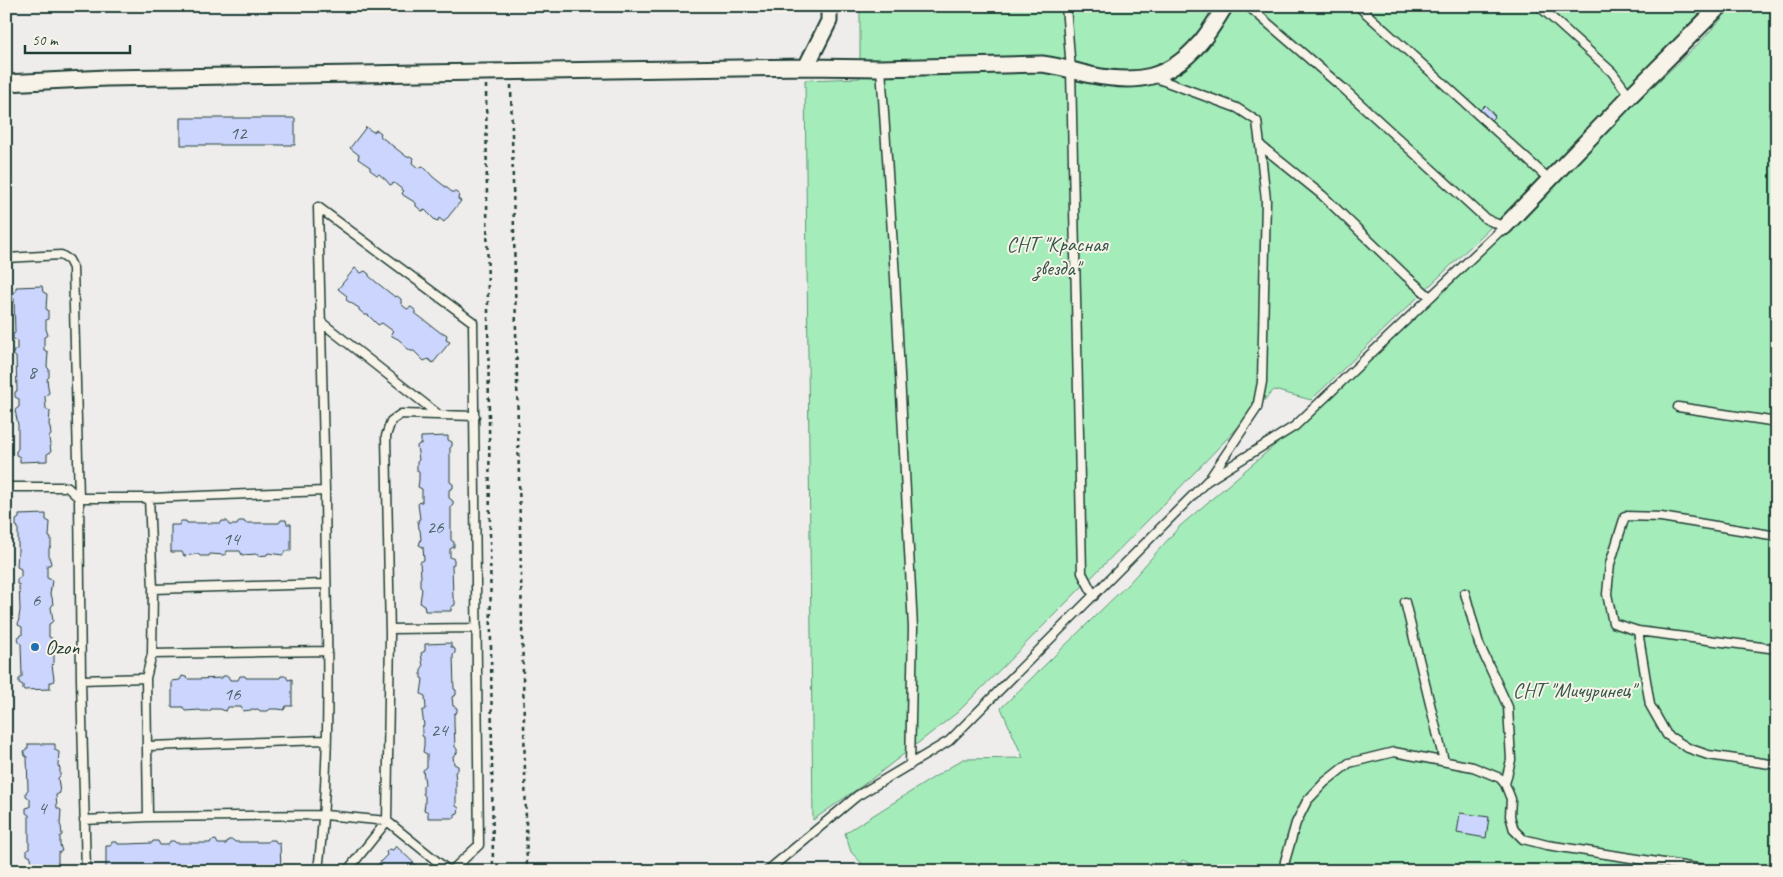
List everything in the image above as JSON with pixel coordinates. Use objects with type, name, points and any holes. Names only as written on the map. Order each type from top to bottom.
[{"type":"street","points":[[806,67],[829,21],[829,6]]},
{"type":"street","points":[[6,83],[115,78],[806,67],[882,68],[1042,64],[1120,80],[1153,77],[1176,67],[1200,44],[1225,6]]},
{"type":"street","points":[[1504,227],[1720,6]]},
{"type":"lane","points":[[1066,6],[1071,70],[1082,573],[1094,596]]},
{"type":"lane","points":[[1207,482],[1294,426],[1504,227],[1486,218],[1344,89],[1248,6]]},
{"type":"lane","points":[[1358,6],[1550,180]]},
{"type":"lane","points":[[1539,6],[1612,72],[1630,96]]},
{"type":"lane","points":[[882,68],[896,277],[913,628],[910,765]]},
{"type":"lane","points":[[767,871],[857,796],[949,741],[1207,482],[1257,408],[1262,382],[1266,200],[1257,121],[1236,108],[1153,77]]},
{"type":"lane","points":[[1260,145],[1322,195],[1430,297]]},
{"type":"lane","points":[[84,820],[148,817],[324,815],[387,821],[450,871],[479,845],[473,322],[318,208],[328,651],[324,815],[318,871]]},
{"type":"lane","points":[[6,258],[61,255],[69,260],[73,268],[86,871]]},
{"type":"lane","points":[[321,322],[439,415]]},
{"type":"lane","points":[[1678,407],[1777,422]]},
{"type":"lane","points":[[347,871],[387,821],[390,629],[386,436],[391,421],[401,414],[475,416]]},
{"type":"lane","points":[[6,487],[67,487],[79,498],[149,498],[325,491]]},
{"type":"lane","points":[[148,817],[146,678],[152,654],[149,498]]},
{"type":"lane","points":[[1777,536],[1661,518],[1625,516],[1610,564],[1607,594],[1613,623],[1638,631],[1777,649]]},
{"type":"lane","points":[[152,589],[326,584]]},
{"type":"lane","points":[[1465,593],[1479,644],[1508,707],[1511,760],[1505,784]]},
{"type":"lane","points":[[1405,602],[1444,761]]},
{"type":"lane","points":[[390,629],[477,628]]},
{"type":"lane","points":[[1638,631],[1650,705],[1667,735],[1688,748],[1708,755],[1777,765]]},
{"type":"lane","points":[[152,654],[328,651]]},
{"type":"lane","points":[[81,680],[146,678]]},
{"type":"lane","points":[[148,746],[326,740]]},
{"type":"lane","points":[[1284,871],[1284,861],[1296,823],[1307,801],[1325,782],[1349,762],[1394,752],[1485,771],[1500,778],[1505,784],[1511,799],[1510,816],[1514,830],[1523,839],[1547,845],[1716,871]]},
{"type":"path","points":[[511,71],[527,871]]},
{"type":"path","points":[[486,72],[493,871]]},
{"type":"green space","name":"СНТ \"Красная звезда\"","points":[[860,6],[1707,6],[1495,223],[1311,400],[1274,390],[958,712],[873,778],[813,820],[805,80],[860,78]]},
{"type":"green space","name":"СНТ \"Мичуринец\"","points":[[1733,6],[1777,6],[1777,98],[1768,115],[1777,114],[1777,871],[1209,871],[1182,860],[1177,871],[869,871],[851,852],[845,833],[963,759],[1023,758],[1001,708],[1130,582],[1180,526],[1302,422],[1357,372],[1701,41]]},
{"type":"building","points":[[1485,105],[1495,116],[1491,120],[1480,110]]},
{"type":"building","points":[[181,118],[295,118],[295,145],[181,145]]},
{"type":"building","points":[[366,127],[373,132],[377,130],[381,133],[380,136],[407,157],[413,158],[412,163],[418,168],[423,166],[433,177],[452,192],[459,194],[458,199],[461,201],[444,222],[439,218],[438,221],[435,220],[425,210],[422,211],[416,206],[416,203],[403,195],[404,191],[394,183],[390,185],[379,174],[377,175],[370,170],[370,167],[358,159],[359,155],[350,148]]},
{"type":"building","points":[[355,268],[361,273],[365,271],[395,297],[397,296],[401,299],[401,304],[407,309],[411,307],[415,310],[415,313],[441,333],[447,335],[446,340],[450,342],[433,363],[428,359],[424,361],[414,351],[411,351],[392,336],[391,333],[393,331],[382,323],[378,325],[368,315],[365,315],[359,308],[346,300],[347,296],[338,289]]},
{"type":"building","points":[[42,286],[43,292],[47,294],[46,309],[48,310],[46,329],[48,335],[44,337],[44,350],[48,352],[47,367],[49,369],[49,377],[47,379],[49,393],[45,396],[46,409],[50,411],[49,425],[51,435],[49,437],[51,452],[47,454],[47,461],[20,462],[20,457],[16,455],[18,449],[18,425],[15,410],[19,407],[19,399],[15,397],[15,392],[17,391],[16,357],[13,355],[14,350],[17,349],[17,341],[13,339],[13,334],[15,333],[14,299],[12,298],[12,293],[16,291],[16,287]]},
{"type":"building","points":[[448,436],[448,440],[452,442],[450,448],[450,482],[453,484],[453,488],[449,490],[449,498],[453,501],[451,507],[451,540],[454,542],[454,547],[450,549],[450,557],[454,559],[454,564],[452,565],[455,605],[451,607],[451,611],[425,611],[424,605],[420,603],[422,589],[420,587],[420,562],[424,560],[423,547],[419,545],[421,539],[418,504],[422,502],[422,489],[418,487],[419,472],[417,471],[417,462],[419,460],[417,446],[421,444],[421,437]]},
{"type":"building","points":[[46,514],[46,520],[50,522],[49,537],[51,538],[49,557],[51,563],[47,565],[47,578],[52,580],[50,595],[53,605],[51,607],[53,621],[49,624],[49,637],[53,639],[52,653],[54,655],[54,663],[52,665],[54,679],[53,682],[50,682],[50,689],[23,690],[23,685],[19,683],[19,679],[22,677],[21,644],[18,637],[22,635],[22,627],[18,625],[20,610],[17,579],[21,577],[21,569],[17,567],[18,527],[16,526],[16,520],[19,518],[19,515]]},
{"type":"building","points":[[281,520],[286,520],[287,524],[291,524],[291,551],[285,551],[283,555],[268,553],[267,555],[258,556],[257,554],[242,555],[240,551],[227,551],[225,555],[210,554],[209,556],[200,556],[198,554],[184,556],[182,552],[171,552],[171,525],[179,525],[181,521],[186,521],[187,523],[221,523],[222,521],[227,521],[229,525],[237,525],[239,521],[244,521],[245,523],[279,523]]},
{"type":"building","points":[[451,643],[451,647],[455,649],[453,655],[454,689],[456,690],[456,695],[452,697],[453,706],[457,708],[457,712],[454,714],[454,723],[457,753],[453,756],[454,764],[458,766],[458,770],[455,772],[456,806],[459,808],[455,818],[428,818],[428,812],[424,810],[425,796],[423,794],[423,786],[425,784],[423,770],[427,767],[427,754],[423,752],[424,737],[422,736],[422,727],[424,726],[422,711],[426,709],[425,696],[421,694],[423,679],[421,678],[421,669],[423,667],[421,653],[425,651],[425,644]]},
{"type":"building","points":[[182,676],[188,679],[197,679],[228,676],[230,680],[238,680],[240,676],[245,676],[246,678],[280,678],[281,676],[286,676],[288,680],[292,679],[292,706],[286,706],[284,710],[270,709],[268,711],[260,711],[258,709],[243,711],[241,707],[228,707],[226,711],[211,709],[210,711],[185,711],[183,707],[172,707],[172,681],[180,680]]},
{"type":"building","points":[[28,744],[55,744],[55,750],[59,752],[58,766],[60,768],[60,776],[58,778],[60,793],[56,795],[57,808],[61,810],[60,825],[62,835],[60,836],[60,845],[62,851],[58,853],[58,866],[61,866],[62,871],[28,871],[28,866],[32,865],[31,857],[27,855],[27,850],[29,849],[29,815],[26,813],[26,808],[30,807],[30,799],[26,796],[28,790],[27,757],[24,751],[28,748]]},
{"type":"building","points":[[1460,813],[1489,817],[1486,838],[1457,833]]},
{"type":"building","points":[[216,840],[218,844],[226,844],[228,840],[235,842],[268,842],[269,840],[275,840],[277,844],[280,843],[281,870],[106,871],[106,846],[110,846],[112,842],[127,844],[158,841],[160,845],[168,845],[170,841],[176,843],[210,843]]},
{"type":"building","points":[[396,846],[416,865],[412,869],[413,871],[371,871],[387,855],[386,852],[389,849],[393,850]]},
{"type":"place","name":"Ozon","points":[[35,647]]}]
